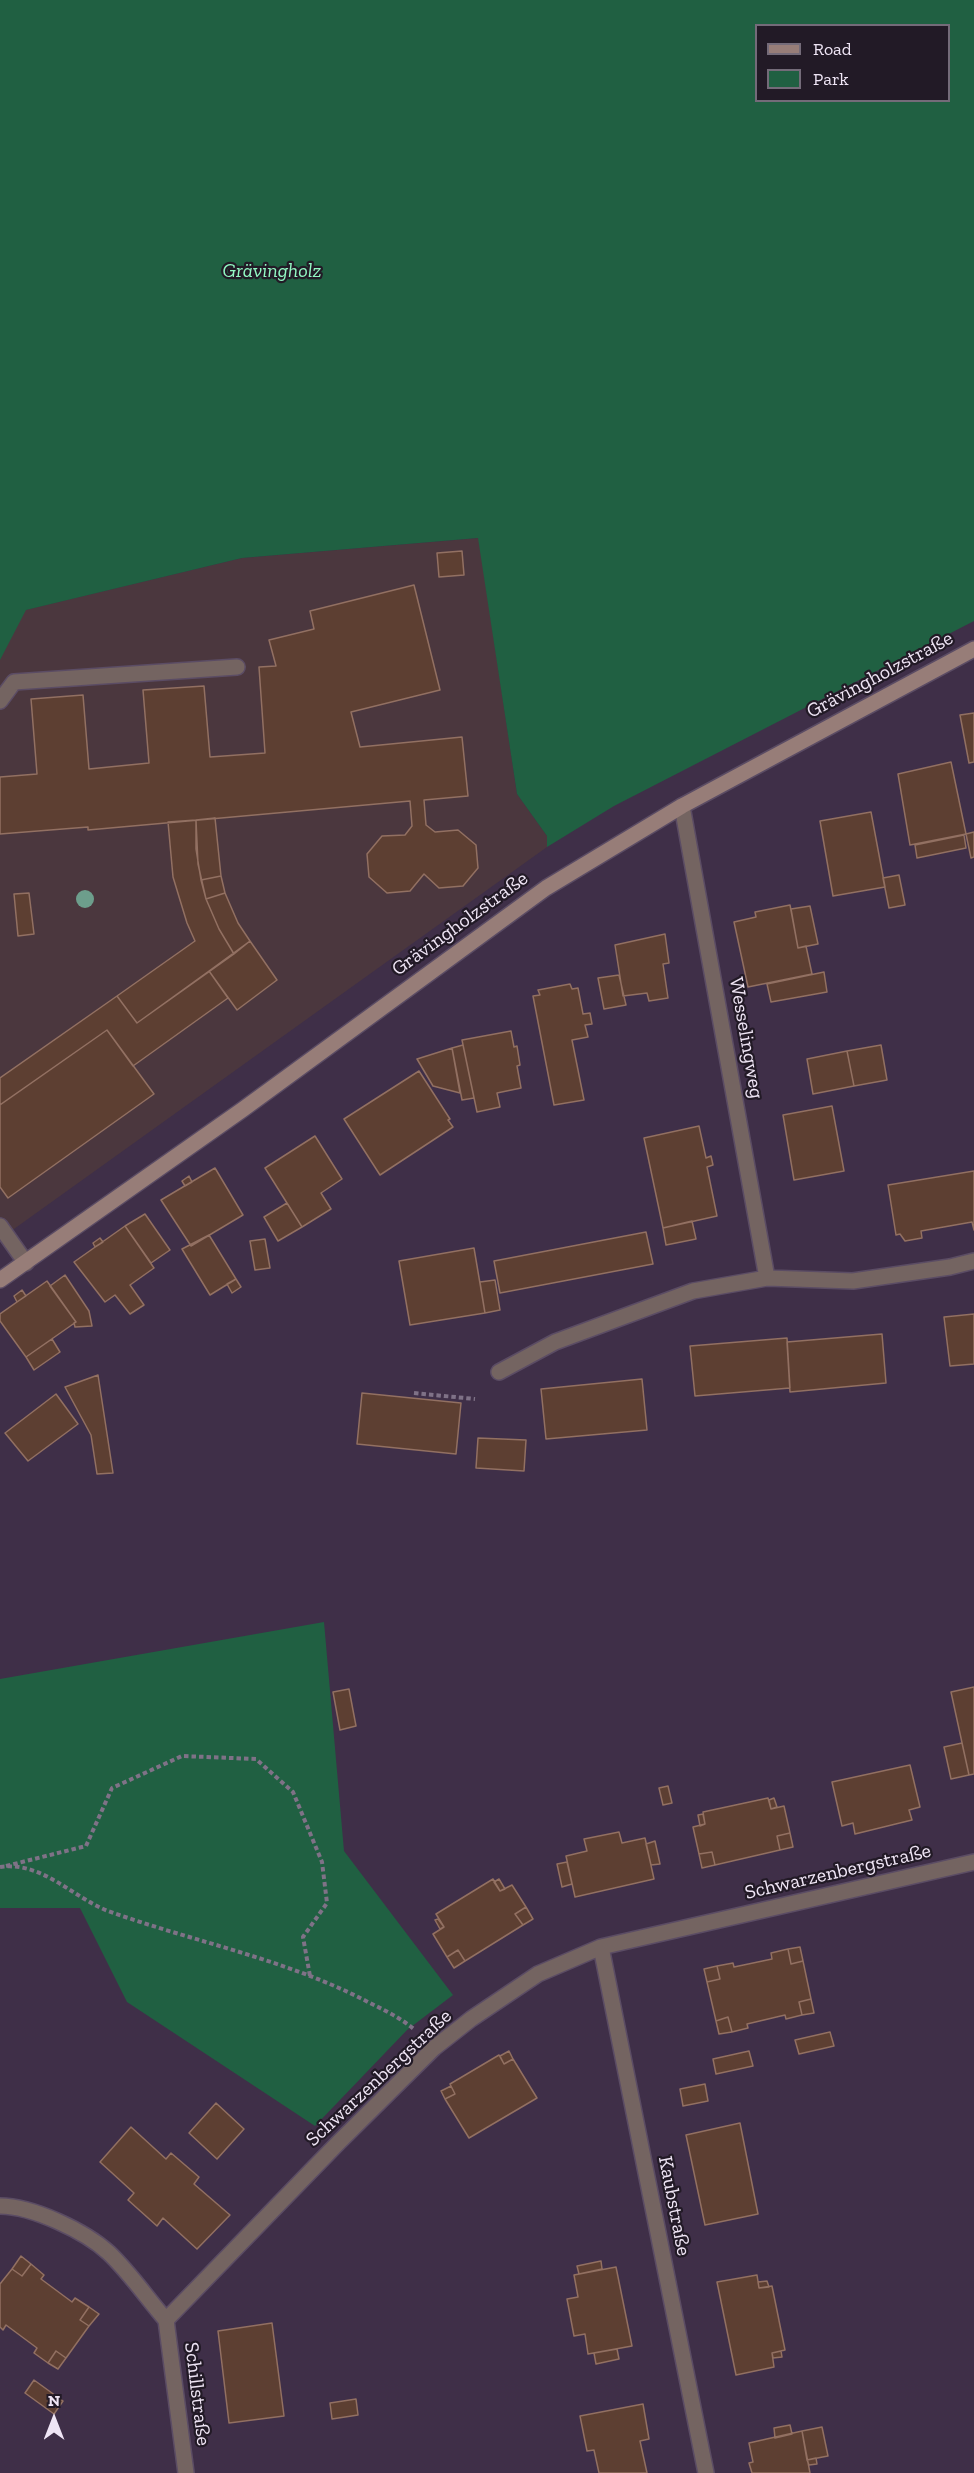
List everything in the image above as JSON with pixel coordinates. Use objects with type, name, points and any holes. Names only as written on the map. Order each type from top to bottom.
[{"type":"main road","name":"Grävingholzstraße","points":[[0,1280],[242,1110],[546,888],[682,806],[974,649]]},
{"type":"street","points":[[0,701],[14,682],[237,667]]},
{"type":"street","name":"Wesselingweg","points":[[682,806],[767,1278]]},
{"type":"street","points":[[0,1226],[26,1263]]},
{"type":"street","points":[[499,1372],[555,1342],[693,1291],[767,1278],[853,1281],[950,1267],[974,1260]]},
{"type":"street","name":"Schwarzenbergstraße","points":[[166,2320],[434,2048],[471,2019],[538,1974],[601,1947],[974,1862]]},
{"type":"street","name":"Kaubstraße","points":[[601,1947],[706,2473]]},
{"type":"street","points":[[0,2206],[12,2206],[63,2223],[108,2252],[166,2320]]},
{"type":"street","name":"Schillstraße","points":[[166,2320],[186,2473]]},
{"type":"path","points":[[414,1394],[475,1399]]},
{"type":"path","points":[[0,1867],[86,1846],[112,1788],[182,1756],[256,1759],[293,1792],[322,1862],[327,1903],[303,1937],[310,1976]]},
{"type":"path","points":[[6,1866],[36,1871],[106,1910],[310,1976],[349,1992],[406,2022],[434,2048]]},
{"type":"shaded area","points":[[479,538],[517,794],[547,836],[547,847],[0,1239],[0,616],[242,558]]},
{"type":"green space","name":"Grävingholz","points":[[0,0],[974,0],[974,621],[614,806],[547,847],[547,836],[517,794],[478,538],[242,558],[26,610],[0,660]]},
{"type":"green space","points":[[324,1622],[344,1851],[453,1995],[407,2030],[315,2126],[127,2002],[80,1908],[0,1908],[0,1679]]},
{"type":"building","points":[[462,551],[464,575],[439,577],[437,553]]},
{"type":"building","points":[[414,585],[440,690],[351,712],[360,747],[462,737],[468,796],[424,800],[426,825],[435,832],[458,830],[476,845],[478,868],[463,886],[439,888],[424,874],[410,891],[387,893],[369,877],[367,854],[382,836],[405,835],[412,826],[410,801],[88,830],[88,827],[0,834],[0,777],[37,774],[31,699],[83,695],[89,769],[149,763],[143,690],[204,686],[210,757],[265,753],[259,667],[276,666],[269,640],[314,629],[310,611]]},
{"type":"building","points":[[974,713],[974,762],[969,763],[960,715]]},
{"type":"building","points":[[951,762],[966,834],[910,845],[898,774]]},
{"type":"building","points":[[871,812],[885,887],[833,896],[820,821]]},
{"type":"building","points":[[215,818],[221,876],[201,880],[196,849],[196,820]]},
{"type":"building","points":[[196,820],[198,864],[206,899],[219,929],[234,954],[137,1023],[117,996],[195,941],[173,877],[168,822]]},
{"type":"building","points":[[974,832],[974,857],[971,858],[966,834]]},
{"type":"building","points":[[964,835],[966,848],[917,858],[915,845]]},
{"type":"building","points":[[899,875],[905,905],[889,908],[883,878]]},
{"type":"building","points":[[221,876],[225,893],[206,899],[201,880]]},
{"type":"building","points":[[29,893],[34,934],[18,936],[14,894]]},
{"type":"building","points":[[225,893],[238,923],[250,941],[234,954],[219,929],[206,899]]},
{"type":"building","points":[[790,905],[798,948],[806,946],[812,974],[748,987],[734,922],[756,917],[755,912]]},
{"type":"building","points":[[810,906],[818,944],[798,948],[791,909]]},
{"type":"building","points":[[665,934],[669,963],[663,964],[668,998],[649,1001],[647,993],[623,996],[615,945]]},
{"type":"building","points":[[250,941],[277,980],[237,1010],[209,971]]},
{"type":"building","points":[[209,971],[228,998],[133,1066],[107,1030],[0,1105],[0,1078],[117,996],[137,1023]]},
{"type":"building","points":[[824,972],[827,992],[771,1002],[767,984]]},
{"type":"building","points":[[619,975],[626,1005],[604,1009],[598,978]]},
{"type":"building","points":[[570,984],[572,989],[578,988],[583,1014],[590,1013],[592,1024],[585,1025],[588,1037],[572,1040],[584,1100],[554,1105],[533,996],[540,995],[538,990]]},
{"type":"building","points":[[107,1030],[154,1094],[8,1198],[0,1187],[0,1105]]},
{"type":"building","points":[[511,1031],[514,1047],[517,1046],[520,1065],[517,1066],[521,1088],[497,1093],[500,1107],[477,1112],[462,1040]]},
{"type":"building","points":[[463,1045],[474,1098],[462,1100],[452,1048]]},
{"type":"building","points":[[881,1045],[887,1080],[854,1086],[847,1051]]},
{"type":"building","points":[[452,1048],[460,1093],[433,1086],[417,1059]]},
{"type":"building","points":[[847,1051],[854,1086],[813,1094],[807,1059]]},
{"type":"building","points":[[419,1071],[453,1127],[380,1175],[344,1119]]},
{"type":"building","points":[[832,1106],[844,1171],[794,1180],[783,1115]]},
{"type":"building","points":[[699,1126],[706,1158],[711,1156],[713,1165],[707,1167],[717,1216],[663,1228],[644,1138]]},
{"type":"building","points":[[315,1136],[342,1179],[321,1193],[331,1209],[302,1227],[265,1168]]},
{"type":"building","points":[[215,1168],[243,1215],[191,1246],[161,1200]]},
{"type":"building","points":[[974,1171],[974,1230],[972,1222],[921,1231],[922,1238],[905,1241],[900,1234],[896,1235],[888,1185]]},
{"type":"building","points":[[189,1176],[192,1182],[185,1186],[182,1181]]},
{"type":"building","points":[[287,1203],[302,1227],[278,1241],[264,1217]]},
{"type":"building","points":[[145,1214],[170,1250],[151,1263],[125,1226]]},
{"type":"building","points":[[692,1221],[696,1239],[666,1245],[663,1228]]},
{"type":"building","points":[[125,1226],[154,1268],[130,1285],[144,1305],[130,1314],[115,1295],[105,1302],[74,1262]]},
{"type":"building","points":[[646,1232],[653,1264],[500,1293],[494,1261]]},
{"type":"building","points":[[209,1235],[236,1279],[210,1295],[182,1249]]},
{"type":"building","points":[[100,1238],[103,1242],[95,1247],[93,1243]]},
{"type":"building","points":[[265,1239],[270,1268],[255,1270],[250,1241]]},
{"type":"building","points":[[474,1248],[485,1313],[410,1325],[399,1261]]},
{"type":"building","points":[[65,1275],[89,1311],[92,1326],[75,1327],[76,1322],[50,1286]]},
{"type":"building","points":[[236,1279],[241,1287],[232,1293],[227,1284]]},
{"type":"building","points":[[495,1280],[500,1310],[485,1313],[480,1282]]},
{"type":"building","points":[[47,1281],[76,1322],[26,1357],[0,1321],[0,1314]]},
{"type":"building","points":[[22,1290],[26,1296],[17,1302],[14,1296]]},
{"type":"building","points":[[974,1314],[974,1364],[950,1366],[944,1317]]},
{"type":"building","points":[[882,1334],[886,1383],[790,1392],[787,1342]]},
{"type":"building","points":[[787,1338],[790,1388],[695,1396],[690,1346]]},
{"type":"building","points":[[52,1339],[60,1352],[34,1370],[26,1357]]},
{"type":"building","points":[[98,1375],[113,1473],[97,1474],[91,1435],[65,1387]]},
{"type":"building","points":[[642,1379],[647,1430],[546,1439],[541,1389]]},
{"type":"building","points":[[362,1393],[461,1403],[456,1454],[357,1444]]},
{"type":"building","points":[[56,1394],[78,1424],[28,1461],[5,1433]]},
{"type":"building","points":[[478,1438],[526,1440],[524,1471],[476,1468]]},
{"type":"building","points":[[974,1687],[974,1774],[969,1775],[951,1692]]},
{"type":"building","points":[[349,1689],[356,1726],[340,1730],[333,1692]]},
{"type":"building","points":[[962,1743],[969,1775],[951,1779],[944,1747]]},
{"type":"building","points":[[910,1765],[920,1807],[909,1810],[912,1820],[855,1834],[853,1823],[842,1826],[832,1782]]},
{"type":"building","points":[[668,1786],[672,1803],[663,1805],[659,1788]]},
{"type":"building","points":[[768,1798],[771,1809],[784,1806],[790,1833],[777,1836],[780,1850],[715,1865],[712,1852],[699,1854],[693,1827],[705,1824],[703,1812]]},
{"type":"building","points":[[774,1798],[777,1807],[771,1809],[769,1800]]},
{"type":"building","points":[[703,1814],[705,1824],[700,1826],[698,1815]]},
{"type":"building","points":[[619,1832],[622,1843],[645,1838],[654,1879],[575,1897],[566,1856],[587,1851],[584,1839]]},
{"type":"building","points":[[790,1833],[793,1847],[780,1850],[777,1836]]},
{"type":"building","points":[[655,1841],[660,1864],[651,1865],[646,1844]]},
{"type":"building","points":[[712,1852],[715,1865],[702,1868],[699,1854]]},
{"type":"building","points":[[567,1862],[572,1884],[562,1887],[557,1864]]},
{"type":"building","points":[[493,1879],[500,1891],[512,1885],[526,1907],[515,1914],[523,1925],[465,1961],[458,1950],[447,1957],[433,1934],[444,1927],[436,1914]]},
{"type":"building","points":[[499,1879],[505,1889],[500,1891],[494,1882]]},
{"type":"building","points":[[526,1907],[533,1919],[523,1925],[515,1914]]},
{"type":"building","points":[[438,1919],[444,1927],[440,1929],[435,1920]]},
{"type":"building","points":[[800,1947],[803,1961],[791,1964],[788,1949]]},
{"type":"building","points":[[788,1949],[791,1964],[803,1961],[811,1999],[799,2002],[802,2015],[786,2019],[785,2015],[747,2024],[748,2028],[732,2032],[728,2017],[716,2021],[707,1982],[720,1979],[717,1966],[733,1963],[734,1967],[772,1959],[771,1953]]},
{"type":"building","points":[[458,1950],[465,1961],[454,1968],[447,1957]]},
{"type":"building","points":[[717,1966],[720,1979],[707,1982],[704,1969]]},
{"type":"building","points":[[811,1999],[814,2013],[802,2015],[799,2002]]},
{"type":"building","points":[[728,2017],[732,2032],[719,2034],[716,2021]]},
{"type":"building","points":[[830,2032],[834,2046],[799,2054],[795,2040]]},
{"type":"building","points":[[509,2051],[513,2059],[504,2064],[500,2056]]},
{"type":"building","points":[[749,2051],[753,2066],[716,2074],[713,2059]]},
{"type":"building","points":[[499,2055],[504,2064],[513,2059],[537,2098],[469,2138],[445,2099],[455,2094],[450,2084]]},
{"type":"building","points":[[705,2084],[708,2101],[683,2106],[680,2089]]},
{"type":"building","points":[[451,2086],[455,2094],[445,2099],[441,2091]]},
{"type":"building","points":[[216,2103],[244,2129],[217,2159],[189,2133]]},
{"type":"building","points":[[740,2123],[758,2214],[705,2225],[686,2135]]},
{"type":"building","points":[[131,2127],[166,2159],[171,2153],[199,2177],[194,2184],[230,2215],[197,2249],[163,2218],[157,2226],[128,2200],[134,2193],[100,2162]]},
{"type":"building","points":[[21,2256],[31,2264],[22,2276],[12,2269]]},
{"type":"building","points":[[601,2261],[602,2269],[579,2274],[577,2266]]},
{"type":"building","points":[[31,2264],[44,2275],[41,2279],[72,2302],[75,2298],[89,2307],[80,2320],[89,2326],[66,2358],[56,2351],[48,2363],[34,2353],[37,2348],[6,2325],[3,2330],[0,2327],[0,2284],[12,2269],[22,2276]]},
{"type":"building","points":[[616,2267],[632,2346],[588,2354],[585,2334],[574,2336],[567,2299],[578,2297],[574,2275]]},
{"type":"building","points":[[757,2275],[759,2288],[772,2286],[785,2350],[772,2353],[774,2367],[736,2375],[717,2282]]},
{"type":"building","points":[[767,2281],[769,2287],[759,2288],[758,2282]]},
{"type":"building","points":[[89,2307],[99,2314],[89,2326],[80,2320]]},
{"type":"building","points":[[272,2323],[284,2416],[229,2423],[218,2331]]},
{"type":"building","points":[[617,2349],[619,2359],[596,2364],[594,2353]]},
{"type":"building","points":[[56,2351],[66,2358],[58,2369],[48,2363]]},
{"type":"building","points":[[781,2351],[782,2357],[773,2358],[772,2353]]},
{"type":"building","points":[[34,2380],[63,2401],[54,2414],[25,2393]]},
{"type":"building","points":[[356,2399],[358,2415],[332,2419],[330,2403]]},
{"type":"building","points":[[643,2404],[649,2439],[640,2441],[647,2473],[599,2473],[594,2450],[587,2451],[580,2416]]},
{"type":"building","points":[[790,2425],[792,2434],[775,2438],[774,2428]]},
{"type":"building","points":[[822,2427],[828,2456],[807,2460],[802,2431]]},
{"type":"building","points":[[802,2431],[810,2473],[752,2473],[749,2463],[753,2462],[749,2443]]},
{"type":"building","points":[[816,2458],[817,2464],[809,2465],[807,2460]]}]
